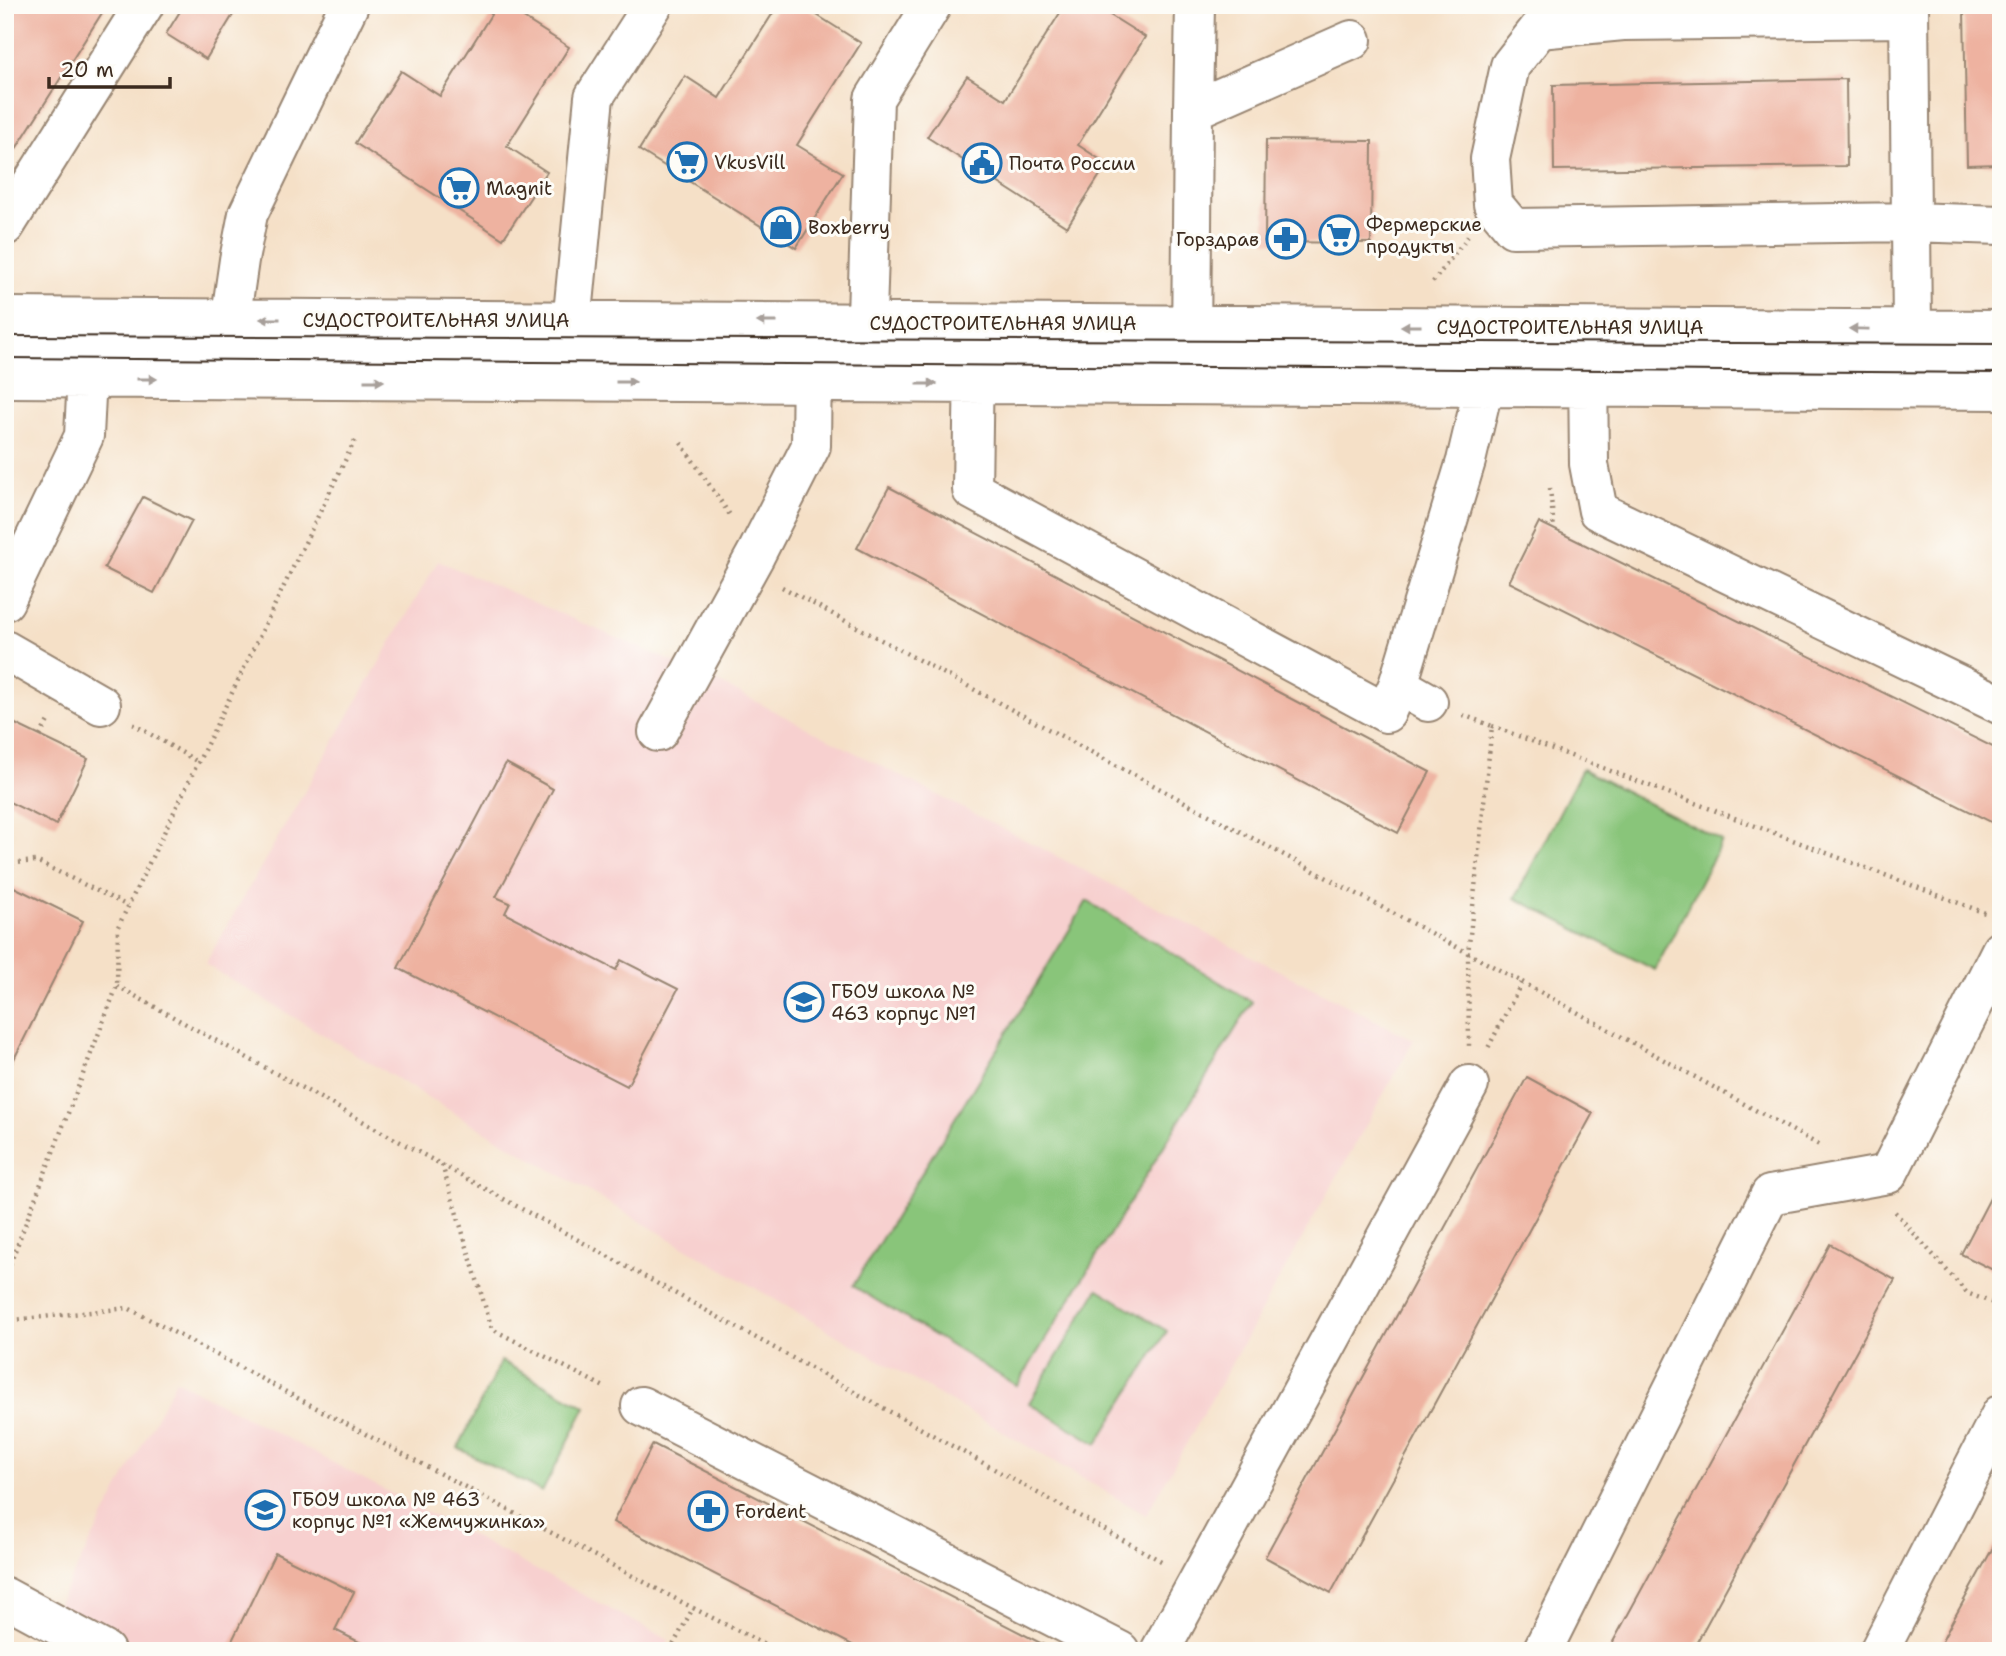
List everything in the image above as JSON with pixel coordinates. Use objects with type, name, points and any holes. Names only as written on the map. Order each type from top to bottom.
[{"type":"street","points":[[5,226],[144,5]]},
{"type":"street","points":[[227,349],[248,214],[349,5]]},
{"type":"street","points":[[570,351],[594,97],[653,5]]},
{"type":"street","points":[[866,353],[874,100],[932,5]]},
{"type":"street","points":[[1191,355],[1195,5]]},
{"type":"street","points":[[1912,330],[1910,222],[1909,11],[1623,20],[1539,29],[1510,66],[1490,159],[1493,204],[1513,228],[1910,222],[2001,225]]},
{"type":"street","points":[[1193,110],[1352,40]]},
{"type":"street","name":"СУДОСТРОИТЕЛЬНАЯ УЛИЦА","points":[[5,317],[88,348],[1588,358],[2001,390]]},
{"type":"street","name":"СУДОСТРОИТЕЛЬНАЯ УЛИЦА","points":[[5,379],[88,348],[1588,358],[1912,330],[2001,330]]},
{"type":"street","points":[[5,348],[88,348],[84,436],[5,601]]},
{"type":"street","points":[[658,732],[756,554],[811,446],[812,353]]},
{"type":"street","points":[[974,354],[972,490],[1386,713],[1413,693],[1489,357]]},
{"type":"street","points":[[2001,360],[1588,358],[1589,464],[1598,511],[2001,705]]},
{"type":"street","points":[[5,650],[102,705]]},
{"type":"street","points":[[1542,1651],[1770,1195],[1888,1174],[2001,950]]},
{"type":"street","points":[[1160,1651],[1469,1085]]},
{"type":"street","points":[[640,1406],[1120,1651]]},
{"type":"street","points":[[1879,1651],[2001,1414]]},
{"type":"street","points":[[5,1597],[105,1651]]},
{"type":"path","points":[[1433,282],[1493,204]]},
{"type":"path","points":[[5,1277],[117,986],[118,927],[357,436]]},
{"type":"path","points":[[681,443],[775,583],[1522,982],[1849,1161],[1967,1293],[2001,1306]]},
{"type":"path","points":[[1549,476],[1554,529]]},
{"type":"path","points":[[1413,693],[1492,726],[1988,914]]},
{"type":"path","points":[[102,705],[198,762]]},
{"type":"path","points":[[1469,1085],[1468,954],[1492,726]]},
{"type":"path","points":[[5,864],[36,860],[128,906]]},
{"type":"path","points":[[1469,1085],[1522,982]]},
{"type":"path","points":[[117,986],[1198,1581]]},
{"type":"path","points":[[442,1165],[492,1329],[640,1406]]},
{"type":"path","points":[[5,1321],[128,1308],[778,1651]]},
{"type":"path","points":[[670,1651],[693,1608]]},
{"type":"shaded area","name":"ГБОУ школа № 463 корпус №1","points":[[438,561],[708,677],[1414,1040],[1146,1515],[464,1119],[205,964]]},
{"type":"shaded area","name":"ГБОУ школа № 463 корпус №1 «Жемчужинка»","points":[[176,1380],[669,1640],[663,1651],[33,1651]]},
{"type":"green space","points":[[1582,769],[1722,841],[1655,970],[1515,898]]},
{"type":"green space","points":[[1087,901],[1252,1002],[1017,1386],[853,1286]]},
{"type":"green space","points":[[1098,1289],[1167,1331],[1097,1444],[1029,1403]]},
{"type":"green space","points":[[501,1361],[586,1407],[542,1492],[458,1448]]},
{"type":"building","points":[[14,5],[107,5],[5,166],[5,19]]},
{"type":"building","points":[[184,5],[239,5],[206,59],[166,34]]},
{"type":"building","points":[[497,5],[503,5],[569,47],[507,146],[547,172],[503,239],[355,143],[401,71],[440,96]]},
{"type":"building","points":[[778,5],[801,5],[861,43],[797,145],[843,173],[796,248],[639,150],[685,76],[719,98]]},
{"type":"building","points":[[1065,5],[1094,5],[1145,37],[1078,145],[1107,164],[1067,227],[927,137],[967,76],[1005,100]]},
{"type":"building","points":[[2001,10],[2001,164],[1967,165],[1964,11]]},
{"type":"building","points":[[1846,79],[1847,166],[1554,170],[1553,85]]},
{"type":"building","points":[[1266,140],[1372,141],[1371,243],[1265,242]]},
{"type":"building","points":[[889,487],[1430,772],[1398,833],[857,548]]},
{"type":"building","points":[[143,497],[192,521],[154,593],[104,568]]},
{"type":"building","points":[[1539,522],[2001,751],[2001,827],[1509,582]]},
{"type":"building","points":[[5,719],[88,759],[56,825],[5,800]]},
{"type":"building","points":[[506,763],[553,789],[496,897],[510,903],[505,913],[616,970],[621,960],[678,989],[627,1086],[398,968]]},
{"type":"building","points":[[14,887],[83,921],[5,1077],[5,905]]},
{"type":"building","points":[[1527,1077],[1593,1113],[1331,1593],[1265,1557]]},
{"type":"building","points":[[2001,1177],[2001,1274],[1961,1254]]},
{"type":"building","points":[[1830,1244],[1895,1280],[1692,1651],[1608,1651]]},
{"type":"building","points":[[653,1444],[1056,1651],[864,1651],[613,1522]]},
{"type":"building","points":[[2001,1533],[2001,1651],[1937,1651],[1952,1622]]},
{"type":"building","points":[[275,1553],[354,1592],[335,1630],[377,1651],[227,1651]]},
{"type":"tram line","points":[[5,336],[2001,344]]},
{"type":"tram line","points":[[5,358],[2001,373]]},
{"type":"place","name":"VkusVill","points":[[687,162]]},
{"type":"place","name":"Почта России","points":[[982,163]]},
{"type":"place","name":"Magnit","points":[[459,188]]},
{"type":"place","name":"Boxberry","points":[[781,227]]},
{"type":"place","name":"Фермерские продукты","points":[[1339,235]]},
{"type":"place","name":"Горздрав","points":[[1286,239]]},
{"type":"place","name":"ГБОУ школа № 463 корпус №1","points":[[804,1002]]},
{"type":"place","name":"ГБОУ школа № 463 корпус №1 «Жемчужинка»","points":[[265,1510]]},
{"type":"place","name":"Fordent","points":[[708,1511]]}]
